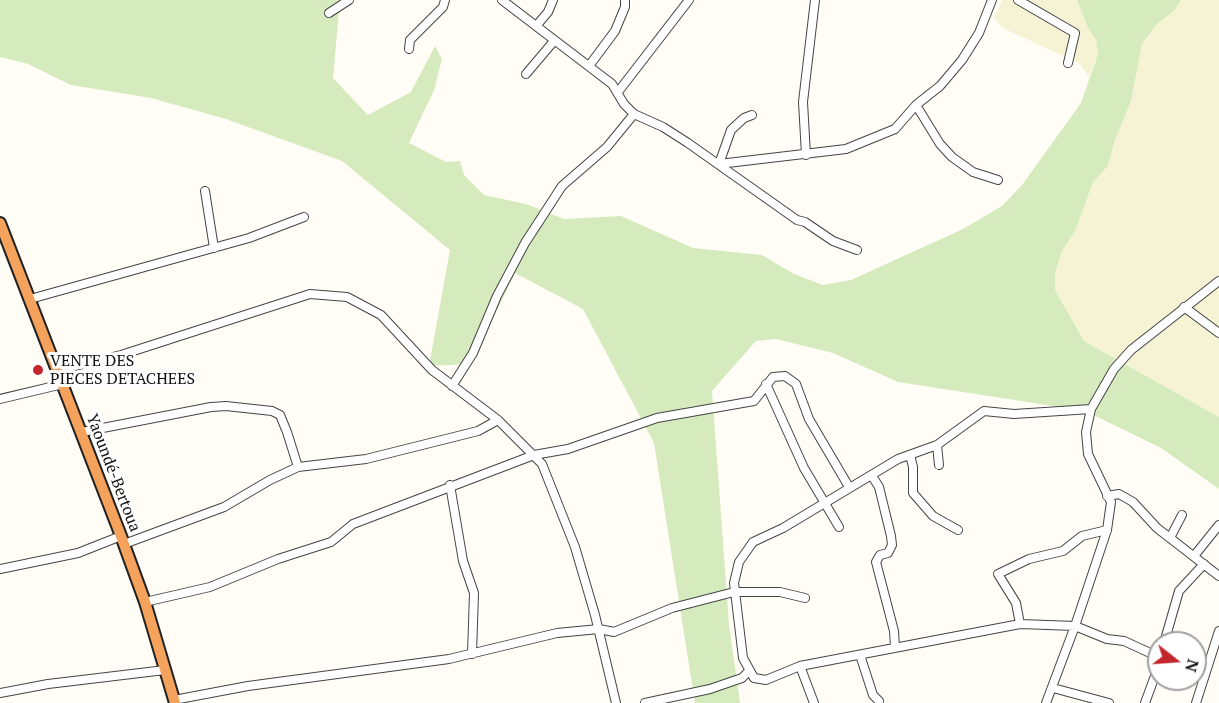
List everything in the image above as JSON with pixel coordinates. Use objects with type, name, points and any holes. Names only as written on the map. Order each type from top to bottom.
[{"type":"highway","name":"Yaoundé-Bertoua","points":[[0,223],[123,540],[145,602],[174,702]]},
{"type":"street","points":[[330,13],[349,0]]},
{"type":"street","points":[[409,49],[410,40],[443,7],[445,0]]},
{"type":"street","points":[[502,0],[589,66],[618,92],[634,114],[663,127],[797,220],[805,222],[833,241],[857,250]]},
{"type":"street","points":[[537,25],[548,12],[553,0]]},
{"type":"street","points":[[589,66],[615,31],[625,7],[625,0]]},
{"type":"street","points":[[618,92],[689,0]]},
{"type":"street","points":[[806,155],[803,102],[815,0]]},
{"type":"street","points":[[719,164],[846,149],[895,129],[916,105],[940,87],[962,60],[979,33],[992,0]]},
{"type":"street","points":[[1018,0],[1075,33],[1068,63]]},
{"type":"street","points":[[526,74],[554,41]]},
{"type":"street","points":[[916,105],[940,144],[952,157],[973,172],[998,180]]},
{"type":"street","points":[[452,386],[473,353],[497,296],[525,243],[562,186],[608,147],[634,114]]},
{"type":"street","points":[[719,164],[731,130],[744,118],[752,115]]},
{"type":"street","points":[[205,191],[214,248]]},
{"type":"street","points":[[30,299],[249,238],[304,217]]},
{"type":"street","points":[[1046,703],[1076,626],[1107,530],[1111,502],[1088,454],[1086,432],[1091,409],[1114,369],[1131,350],[1219,281]]},
{"type":"street","points":[[58,370],[121,355],[310,294],[348,297],[381,315],[432,370],[498,420],[534,455],[548,477],[562,512],[599,629],[616,703]]},
{"type":"street","points":[[1184,307],[1219,333]]},
{"type":"street","points":[[145,602],[210,587],[278,559],[331,542],[353,524],[391,512],[450,486],[534,455],[568,449],[657,418],[754,401],[773,377],[785,376],[796,384],[809,419],[849,487]]},
{"type":"street","points":[[0,399],[63,384]]},
{"type":"street","points":[[766,384],[804,468],[839,527]]},
{"type":"street","points":[[81,432],[218,407],[272,411],[280,415],[298,467]]},
{"type":"street","points":[[1091,409],[1014,414],[984,411],[937,445],[910,455],[849,487],[783,528],[753,542],[739,562],[734,592],[743,658],[748,672],[754,678],[766,680],[800,666],[1020,624],[1076,626],[1107,639],[1115,638],[1147,652]]},
{"type":"street","points":[[0,569],[78,553],[224,507],[270,480],[298,467],[366,459],[478,431],[498,420]]},
{"type":"street","points":[[937,445],[939,465]]},
{"type":"street","points":[[910,455],[913,467],[913,493],[933,516],[958,530]]},
{"type":"street","points":[[872,476],[879,487],[892,545],[888,553],[880,555],[876,562],[894,631],[895,648]]},
{"type":"street","points":[[450,486],[463,561],[474,594],[472,654]]},
{"type":"street","points":[[1107,496],[1119,494],[1133,502],[1170,538],[1219,576]]},
{"type":"street","points":[[1170,538],[1182,515]]},
{"type":"street","points":[[1194,556],[1219,525]]},
{"type":"street","points":[[1020,624],[1016,603],[998,574],[1029,559],[1063,551],[1082,536],[1107,530]]},
{"type":"street","points":[[1167,631],[1179,591],[1204,564]]},
{"type":"street","points":[[174,702],[248,686],[371,671],[472,654],[557,633],[599,629],[614,632],[672,608],[734,592],[780,592],[805,598]]},
{"type":"street","points":[[1196,703],[1219,631]]},
{"type":"street","points":[[860,655],[873,695],[879,700]]},
{"type":"street","points":[[800,666],[814,703]]},
{"type":"street","points":[[0,693],[48,684],[165,669]]},
{"type":"street","points":[[645,703],[710,689],[742,678],[748,672]]},
{"type":"street","points":[[1053,688],[1109,703]]},
{"type":"shaded area","points":[[1002,0],[1077,0],[1088,28],[1096,40],[1098,54],[1089,77],[1080,64],[1003,28],[994,18]]},
{"type":"shaded area","points":[[1181,0],[1219,0],[1219,417],[1084,341],[1055,290],[1055,274],[1061,253],[1076,229],[1093,182],[1108,166],[1114,143],[1131,101],[1142,44],[1157,24],[1174,11]]},
{"type":"green space","points":[[0,0],[340,0],[333,78],[368,115],[411,92],[435,46],[442,59],[434,90],[409,143],[446,162],[460,161],[464,175],[484,195],[526,204],[564,219],[621,216],[693,248],[762,255],[794,274],[823,285],[851,280],[963,229],[1002,206],[1022,185],[1081,103],[1098,54],[1096,40],[1088,28],[1077,0],[1181,0],[1174,11],[1157,24],[1142,44],[1131,101],[1114,143],[1108,166],[1093,182],[1076,229],[1061,253],[1055,274],[1055,290],[1084,341],[1219,417],[1219,489],[1161,448],[1077,407],[1060,407],[898,382],[833,353],[776,339],[756,341],[712,391],[729,625],[740,703],[695,703],[654,443],[583,309],[515,273],[471,364],[429,366],[450,250],[342,161],[226,119],[151,98],[71,85],[28,64],[0,57]]},
{"type":"place","name":"VENTE DES PIECES DETACHEES","points":[[38,370]]}]
